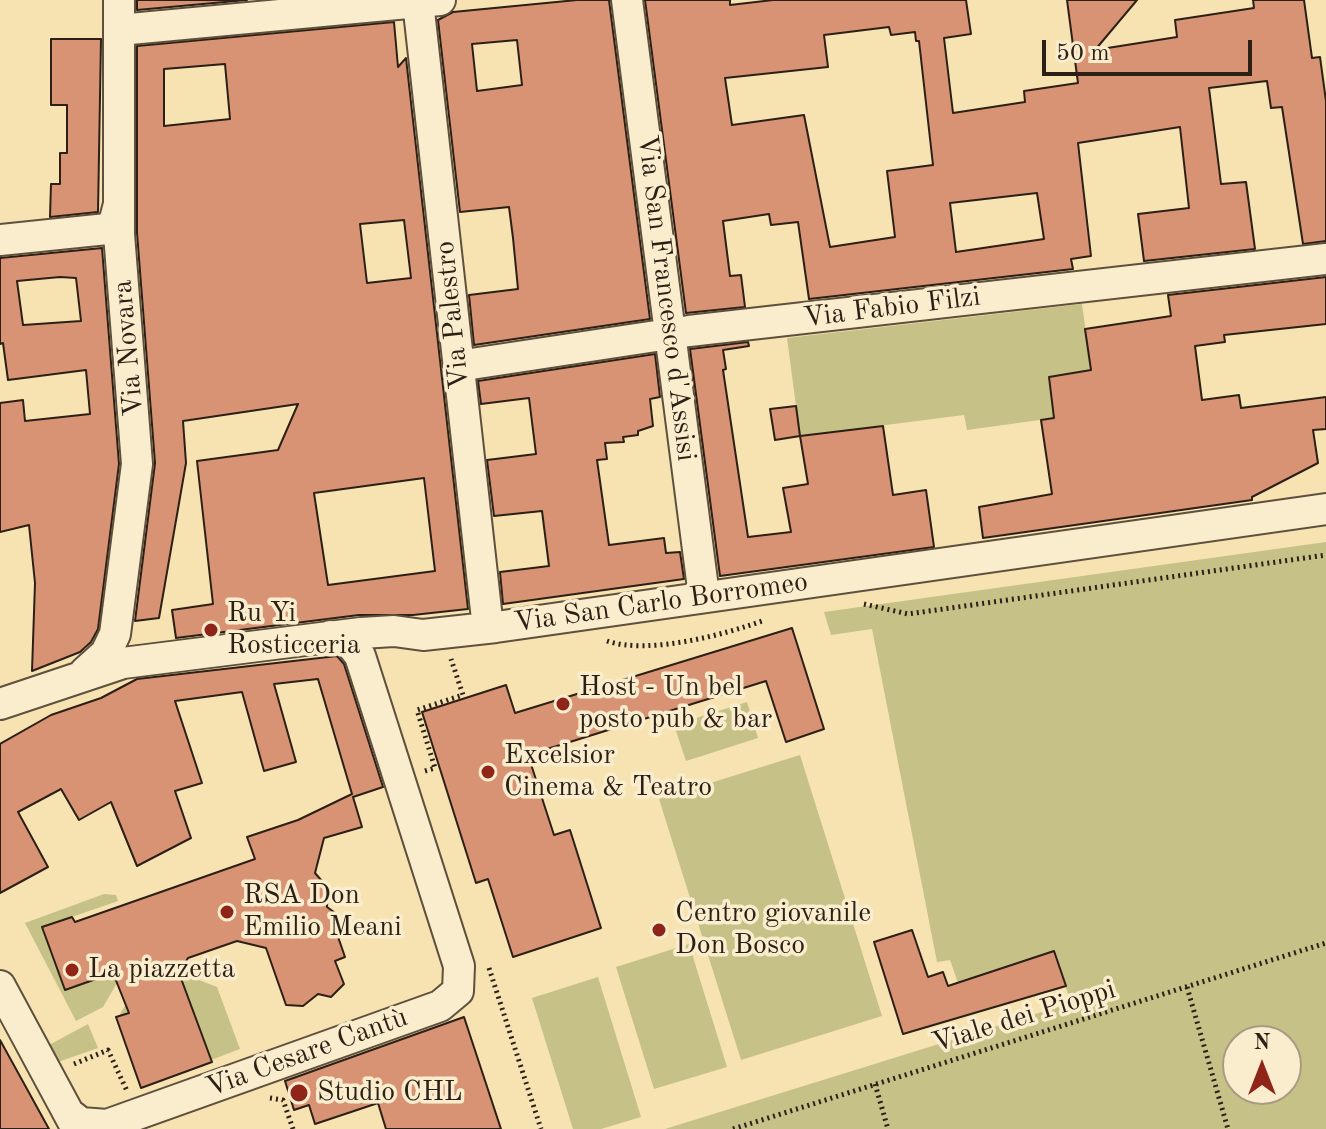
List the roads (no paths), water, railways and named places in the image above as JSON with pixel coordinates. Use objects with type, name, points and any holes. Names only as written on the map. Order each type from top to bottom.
[{"type":"street","name":"Via San Francesco d'Assisi","points":[[627,0],[704,596]]},
{"type":"street","points":[[119,15],[429,1]]},
{"type":"street","name":"Via Palestro","points":[[429,1],[458,366],[488,628]]},
{"type":"street","name":"Via Novara","points":[[76,677],[106,653],[115,634],[136,491],[137,439],[119,204],[119,15]]},
{"type":"street","points":[[0,240],[107,229],[114,223],[119,204]]},
{"type":"street","name":"Via Fabio Filzi","points":[[458,366],[671,336],[1326,259]]},
{"type":"street","name":"Via San Carlo Borromeo","points":[[0,704],[135,660],[330,636],[387,631],[423,635],[488,628],[1326,509]]},
{"type":"street","points":[[371,692],[374,670],[383,656],[396,645],[423,635]]},
{"type":"street","points":[[330,636],[341,637],[355,645],[371,692]]},
{"type":"street","name":"Via Cesare Cantù","points":[[74,1122],[107,1125],[141,1103],[440,1006],[458,991],[460,950],[371,692]]},
{"type":"street","points":[[0,986],[74,1122]]},
{"type":"street","name":"Via Cesare Cantù","points":[[128,1129],[141,1103]]},
{"type":"place","name":"Ru Yi Rosticceria","points":[[211,630]]},
{"type":"place","name":"Host - Un bel posto pub & bar","points":[[563,704]]},
{"type":"place","name":"Excelsior Cinema & Teatro","points":[[488,772]]},
{"type":"place","name":"RSA Don Emilio Meani","points":[[227,912]]},
{"type":"place","name":"Centro giovanile Don Bosco","points":[[659,930]]},
{"type":"place","name":"La piazzetta","points":[[72,970]]},
{"type":"place","name":"Studio CHL","points":[[299,1093]]}]
